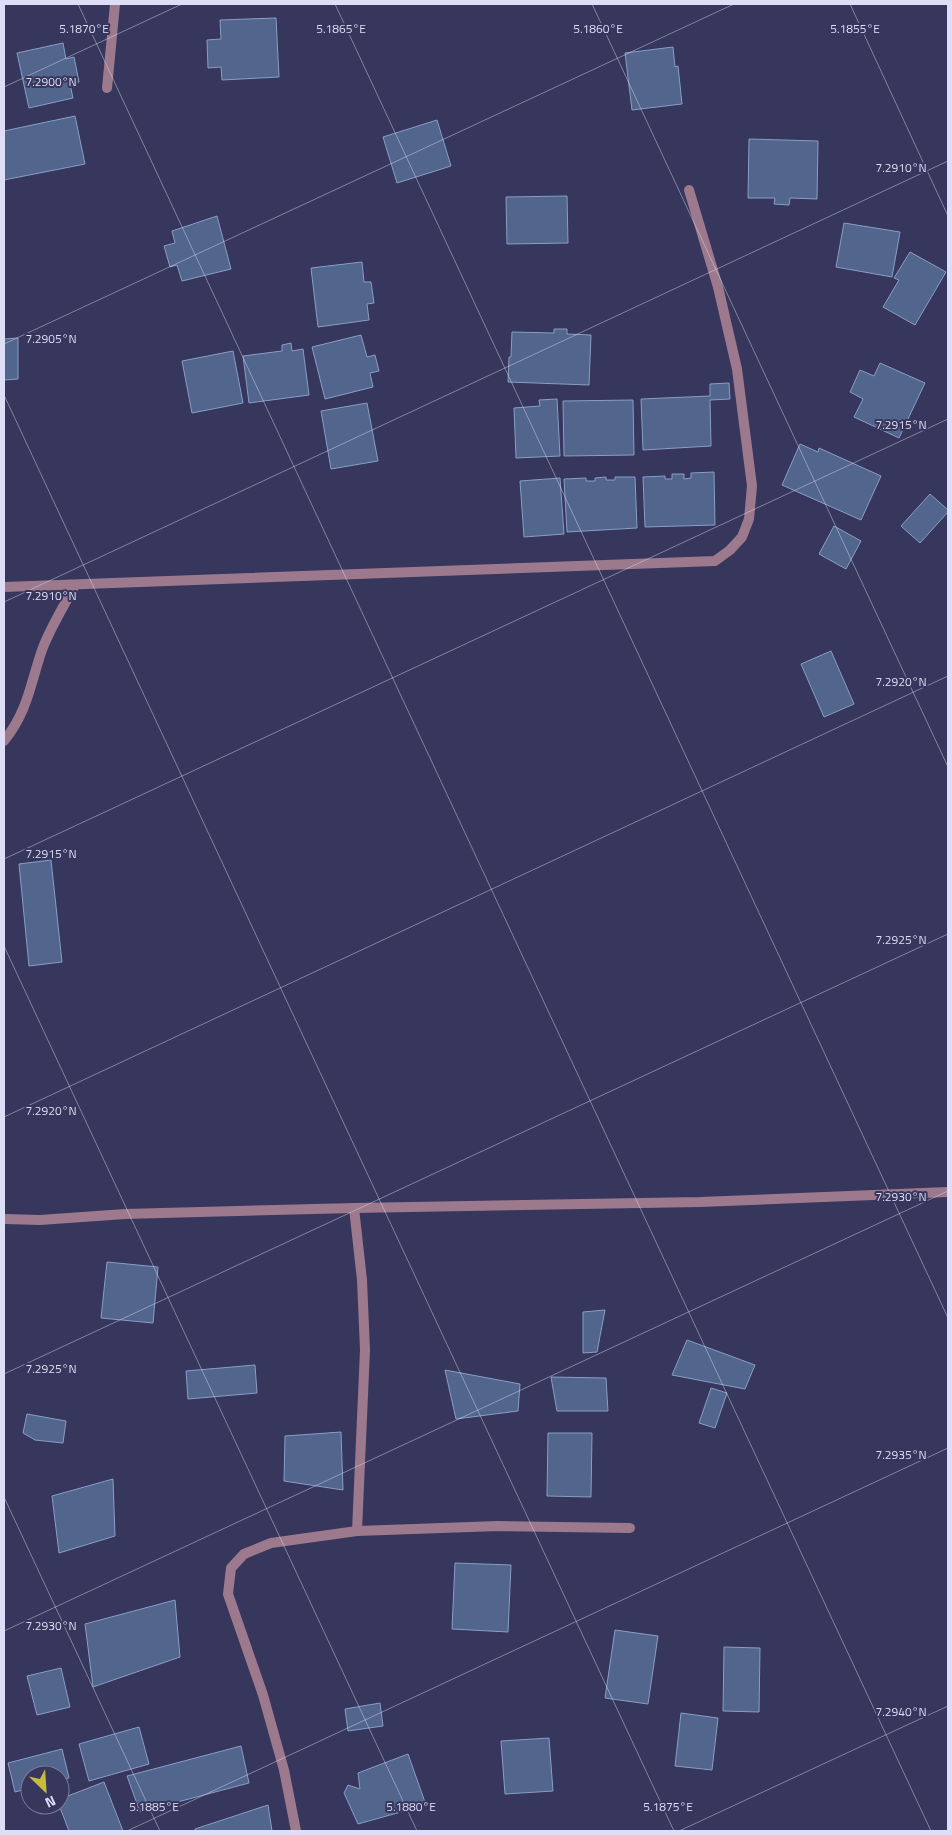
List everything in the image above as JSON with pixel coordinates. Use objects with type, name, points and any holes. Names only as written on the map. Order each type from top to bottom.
[{"type":"street","points":[[107,88],[115,4]]},
{"type":"street","points":[[4,587],[715,560],[730,550],[742,537],[748,519],[752,486],[737,369],[718,287],[689,190]]},
{"type":"street","points":[[4,741],[13,730],[28,700],[42,649],[75,585]]},
{"type":"street","points":[[4,1219],[40,1220],[125,1214],[354,1208],[700,1202],[948,1192]]},
{"type":"street","points":[[354,1208],[362,1280],[365,1350],[358,1531]]},
{"type":"street","points":[[296,1831],[284,1770],[263,1695],[228,1594],[231,1568],[244,1554],[271,1543],[358,1531],[498,1526],[630,1528]]},
{"type":"building","points":[[276,18],[279,77],[222,80],[221,67],[208,68],[207,40],[221,39],[220,20]]},
{"type":"building","points":[[63,43],[66,59],[74,57],[79,82],[70,84],[73,98],[29,108],[17,53]]},
{"type":"building","points":[[673,47],[675,67],[678,66],[682,104],[632,110],[625,53]]},
{"type":"building","points":[[75,116],[85,164],[4,180],[4,131]]},
{"type":"building","points":[[437,120],[451,166],[397,183],[383,137]]},
{"type":"building","points":[[749,139],[818,141],[817,199],[790,198],[789,205],[774,204],[775,198],[748,198]]},
{"type":"building","points":[[567,196],[568,243],[507,244],[506,197]]},
{"type":"building","points":[[217,216],[231,269],[182,281],[177,265],[170,267],[164,246],[175,243],[172,231]]},
{"type":"building","points":[[844,223],[900,232],[892,277],[836,267]]},
{"type":"building","points":[[910,252],[946,272],[915,325],[883,307],[899,280],[894,278]]},
{"type":"building","points":[[362,262],[364,282],[371,282],[374,303],[367,304],[369,320],[318,327],[311,268]]},
{"type":"building","points":[[554,329],[567,329],[567,334],[591,335],[589,385],[508,382],[512,332],[554,333]]},
{"type":"building","points":[[361,335],[367,357],[375,355],[379,371],[370,373],[373,387],[325,399],[312,347]]},
{"type":"building","points":[[18,338],[18,379],[4,380],[4,339]]},
{"type":"building","points":[[291,343],[292,351],[303,349],[309,395],[249,403],[243,356],[282,351],[282,345]]},
{"type":"building","points":[[233,351],[243,403],[192,413],[182,361]]},
{"type":"building","points":[[880,363],[925,383],[899,438],[854,417],[863,399],[850,392],[860,370],[874,376]]},
{"type":"building","points":[[729,383],[730,399],[710,400],[711,446],[643,450],[641,399],[710,396],[710,384]]},
{"type":"building","points":[[557,399],[560,456],[516,458],[514,408],[540,406],[539,400]]},
{"type":"building","points":[[633,400],[634,455],[564,456],[563,401]]},
{"type":"building","points":[[367,403],[378,461],[331,469],[321,411]]},
{"type":"building","points":[[800,444],[818,452],[819,448],[881,476],[861,520],[782,485]]},
{"type":"building","points":[[714,472],[715,525],[645,527],[643,477],[665,476],[665,479],[672,479],[672,474],[684,474],[684,479],[691,478],[691,473]]},
{"type":"building","points":[[606,477],[606,480],[615,480],[615,477],[635,477],[637,528],[567,532],[564,479],[586,478],[586,481],[595,481],[595,478]]},
{"type":"building","points":[[560,478],[564,534],[524,537],[520,481]]},
{"type":"building","points":[[930,494],[948,512],[920,543],[901,526]]},
{"type":"building","points":[[834,526],[861,541],[846,569],[819,554]]},
{"type":"building","points":[[831,651],[854,704],[824,717],[801,664]]},
{"type":"building","points":[[51,860],[62,962],[29,966],[19,864]]},
{"type":"building","points":[[107,1262],[158,1267],[153,1323],[101,1318]]},
{"type":"building","points":[[605,1310],[597,1352],[583,1353],[583,1312]]},
{"type":"building","points":[[687,1340],[755,1365],[745,1389],[672,1375]]},
{"type":"building","points":[[255,1365],[257,1393],[188,1399],[186,1371]]},
{"type":"building","points":[[445,1370],[520,1384],[518,1411],[456,1419]]},
{"type":"building","points":[[551,1377],[606,1378],[608,1411],[557,1411]]},
{"type":"building","points":[[711,1388],[727,1393],[715,1428],[699,1423]]},
{"type":"building","points":[[27,1414],[66,1421],[63,1443],[35,1440],[23,1433]]},
{"type":"building","points":[[341,1432],[343,1490],[284,1481],[285,1436]]},
{"type":"building","points":[[548,1433],[592,1433],[591,1497],[547,1496]]},
{"type":"building","points":[[113,1479],[115,1536],[59,1553],[52,1496]]},
{"type":"building","points":[[455,1563],[511,1565],[508,1632],[452,1629]]},
{"type":"building","points":[[175,1600],[180,1657],[93,1687],[85,1624]]},
{"type":"building","points":[[615,1630],[658,1636],[648,1704],[605,1698]]},
{"type":"building","points":[[724,1647],[760,1648],[759,1712],[723,1711]]},
{"type":"building","points":[[61,1668],[70,1707],[37,1715],[27,1676]]},
{"type":"building","points":[[380,1703],[383,1726],[348,1731],[345,1709]]},
{"type":"building","points":[[681,1713],[718,1718],[712,1770],[675,1766]]},
{"type":"building","points":[[139,1727],[149,1764],[89,1781],[79,1744]]},
{"type":"building","points":[[549,1738],[553,1791],[505,1794],[501,1741]]},
{"type":"building","points":[[241,1746],[249,1783],[140,1812],[127,1776]]},
{"type":"building","points":[[62,1749],[66,1765],[20,1765],[20,1791],[15,1792],[8,1763]]},
{"type":"building","points":[[408,1754],[426,1805],[358,1824],[344,1793],[348,1785],[360,1789],[358,1773]]},
{"type":"building","points":[[104,1782],[123,1831],[69,1831],[63,1815],[70,1815],[70,1795]]},
{"type":"building","points":[[268,1805],[272,1831],[195,1831],[195,1829]]}]
